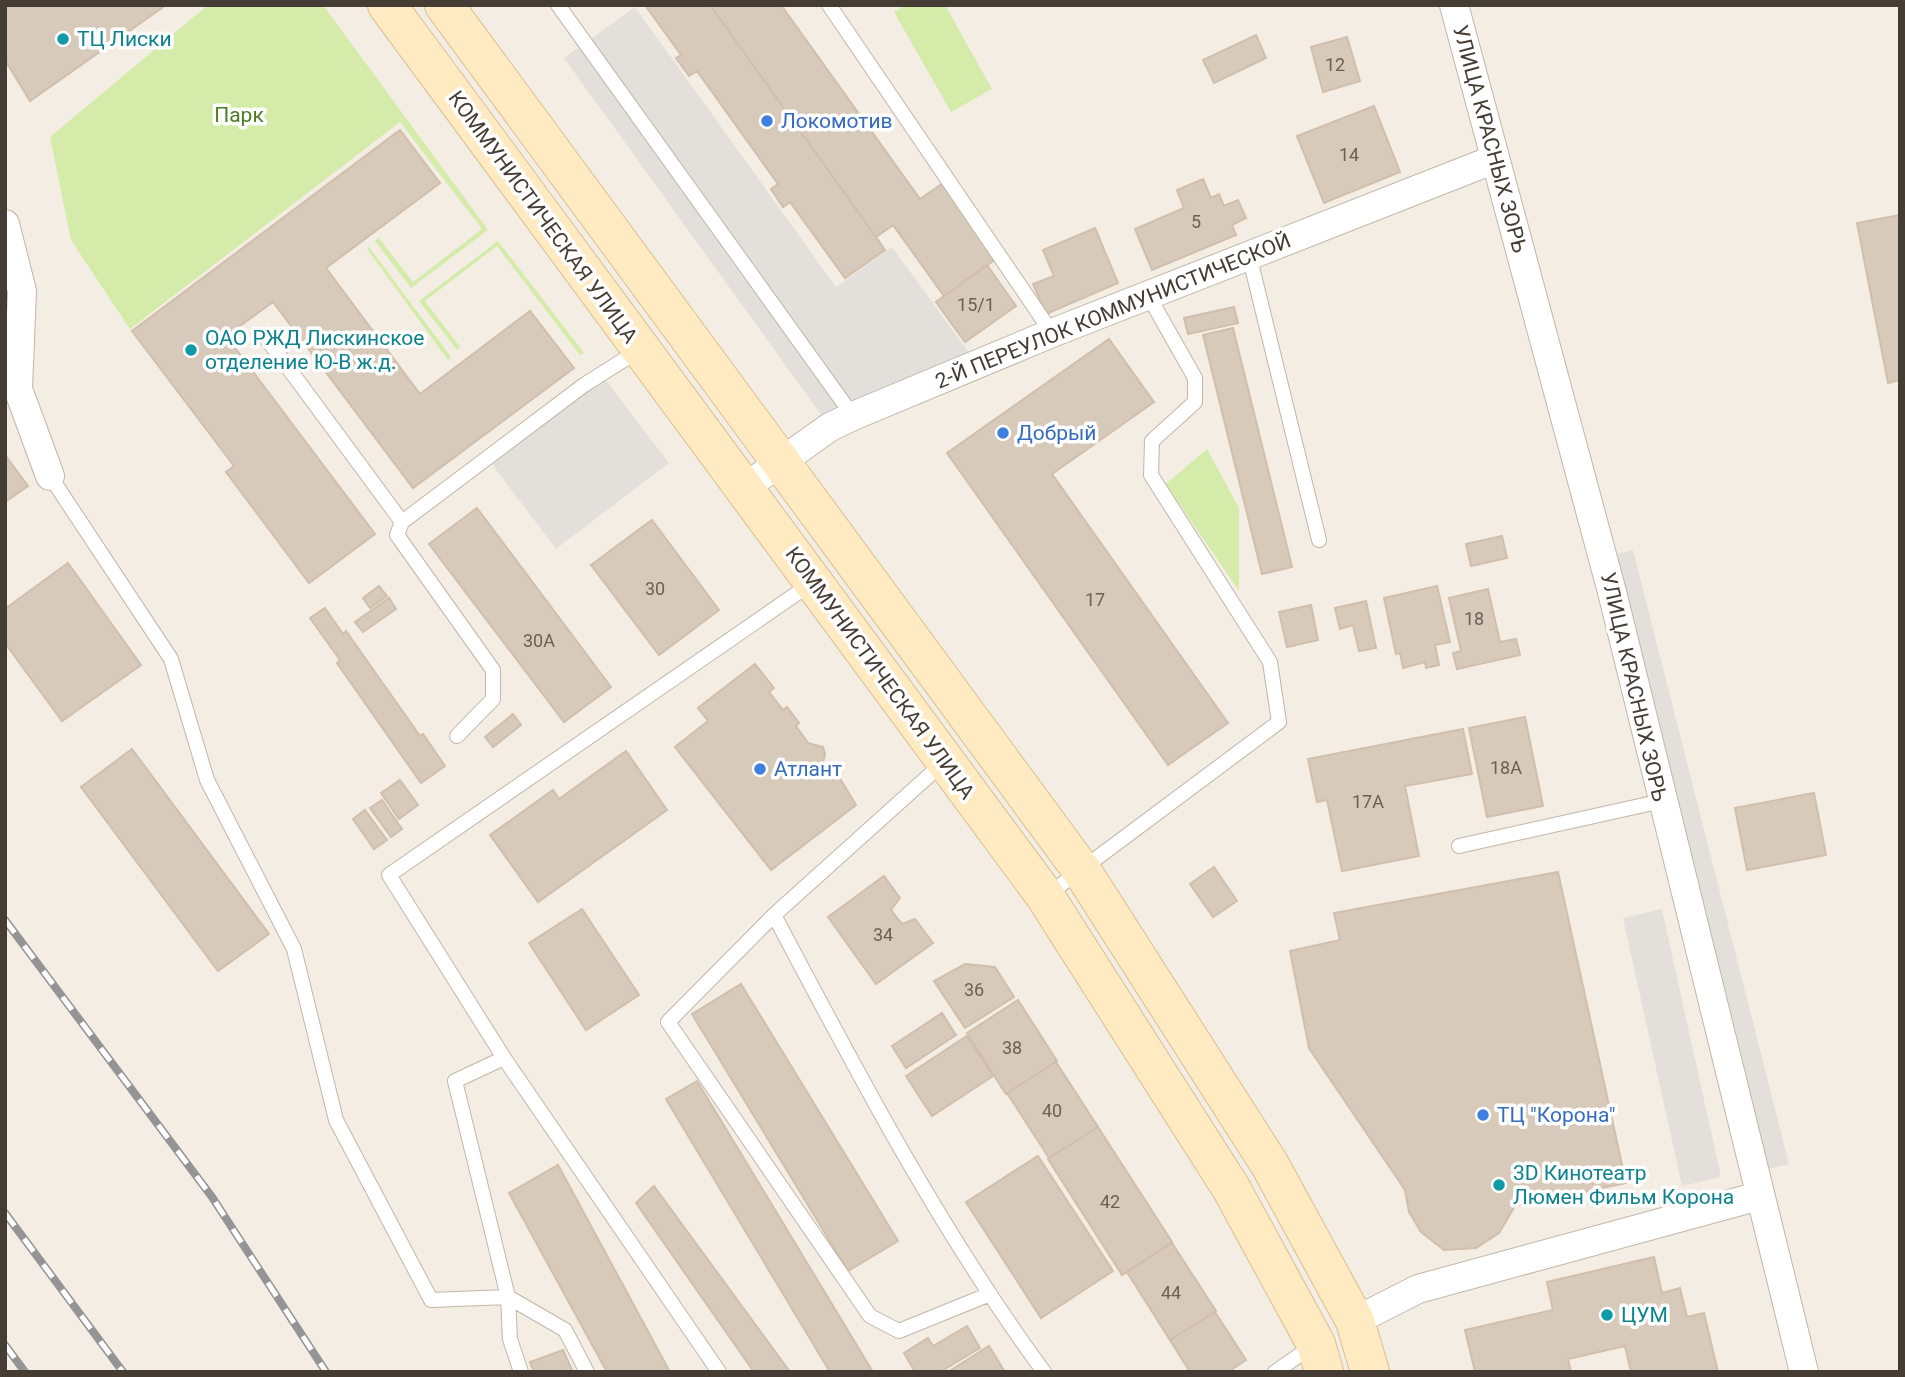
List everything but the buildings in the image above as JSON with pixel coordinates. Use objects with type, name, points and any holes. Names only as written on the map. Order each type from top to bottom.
[{"type":"main road","name":"КОММУНИСТИЧЕСКАЯ УЛИЦА","points":[[387,5],[1045,896],[1231,1188],[1320,1358]]},
{"type":"main road","points":[[444,5],[1082,871],[1270,1165],[1355,1321],[1370,1372]]},
{"type":"street","name":"УЛИЦА КРАСНЫХ ЗОРЬ","points":[[1454,5],[1612,592],[1804,1372]]},
{"type":"street","name":"2-Й ПЕРЕУЛОК КОММУНИСТИЧЕСКОЙ","points":[[744,488],[830,427],[853,416],[1052,333],[1495,159]]},
{"type":"street","points":[[5,224],[22,291],[18,389],[50,475]]},
{"type":"street","points":[[1355,1321],[1418,1289],[1759,1196]]},
{"type":"lane","points":[[558,5],[853,416]]},
{"type":"lane","points":[[829,5],[1052,333]]},
{"type":"lane","points":[[1249,256],[1319,540]]},
{"type":"lane","points":[[1045,896],[1279,722],[1270,662],[1151,475],[1152,440],[1195,402],[1195,378],[1148,295]]},
{"type":"lane","points":[[264,335],[402,522]]},
{"type":"lane","points":[[457,736],[494,699],[493,670],[397,535],[402,522],[584,385],[641,349]]},
{"type":"lane","points":[[50,475],[171,659],[207,780],[295,949],[336,1120],[431,1300],[508,1297],[565,1329],[587,1372]]},
{"type":"lane","points":[[719,1372],[504,1058],[389,876],[814,583]]},
{"type":"lane","points":[[945,761],[774,915],[667,1022],[870,1316],[899,1331],[990,1294]]},
{"type":"lane","points":[[1459,846],[1662,801]]},
{"type":"lane","points":[[774,915],[888,1131],[990,1294],[1044,1372]]},
{"type":"lane","points":[[504,1058],[455,1081],[508,1297],[510,1339],[521,1372]]},
{"type":"lane","points":[[1275,1372],[1320,1358]]},
{"type":"green space","name":"Парк","points":[[208,5],[323,5],[488,230],[411,288],[375,241],[379,238],[413,282],[482,229],[400,122],[130,329],[71,240],[50,137]]},
{"type":"green space","points":[[906,5],[945,5],[992,89],[951,112],[894,12]]},
{"type":"green space","points":[[498,241],[584,353],[580,355],[497,246],[425,301],[460,347],[457,350],[419,301]]},
{"type":"green space","points":[[369,247],[451,357],[448,360],[367,249]]},
{"type":"green space","points":[[1207,449],[1239,508],[1239,591],[1166,484]]},
{"type":"shaded area","points":[[635,7],[836,287],[892,247],[978,365],[830,427],[564,58]]},
{"type":"shaded area","points":[[604,378],[669,463],[556,549],[491,463]]},
{"type":"shaded area","points":[[1633,550],[1789,1164],[1766,1170],[1610,555]]},
{"type":"shaded area","points":[[1662,909],[1721,1177],[1682,1186],[1623,918]]},
{"type":"railway","points":[[5,920],[212,1197],[326,1372]]},
{"type":"railway","points":[[5,1213],[123,1372]]},
{"type":"railway","points":[[5,1345],[25,1372]]},
{"type":"place","name":"ТЦ Лиски","points":[[63,39]]},
{"type":"place","name":"Локомотив","points":[[767,121]]},
{"type":"place","name":"ОАО РЖД Лискинское отделение Ю-В ж.д.","points":[[191,350]]},
{"type":"place","name":"Добрый","points":[[1003,433]]},
{"type":"place","name":"Атлант","points":[[760,769]]},
{"type":"place","name":"ТЦ \"Корона\"","points":[[1483,1115]]},
{"type":"place","name":"3D Кинотеатр Люмен Фильм Корона","points":[[1499,1185]]},
{"type":"place","name":"ЦУМ","points":[[1607,1315]]}]
